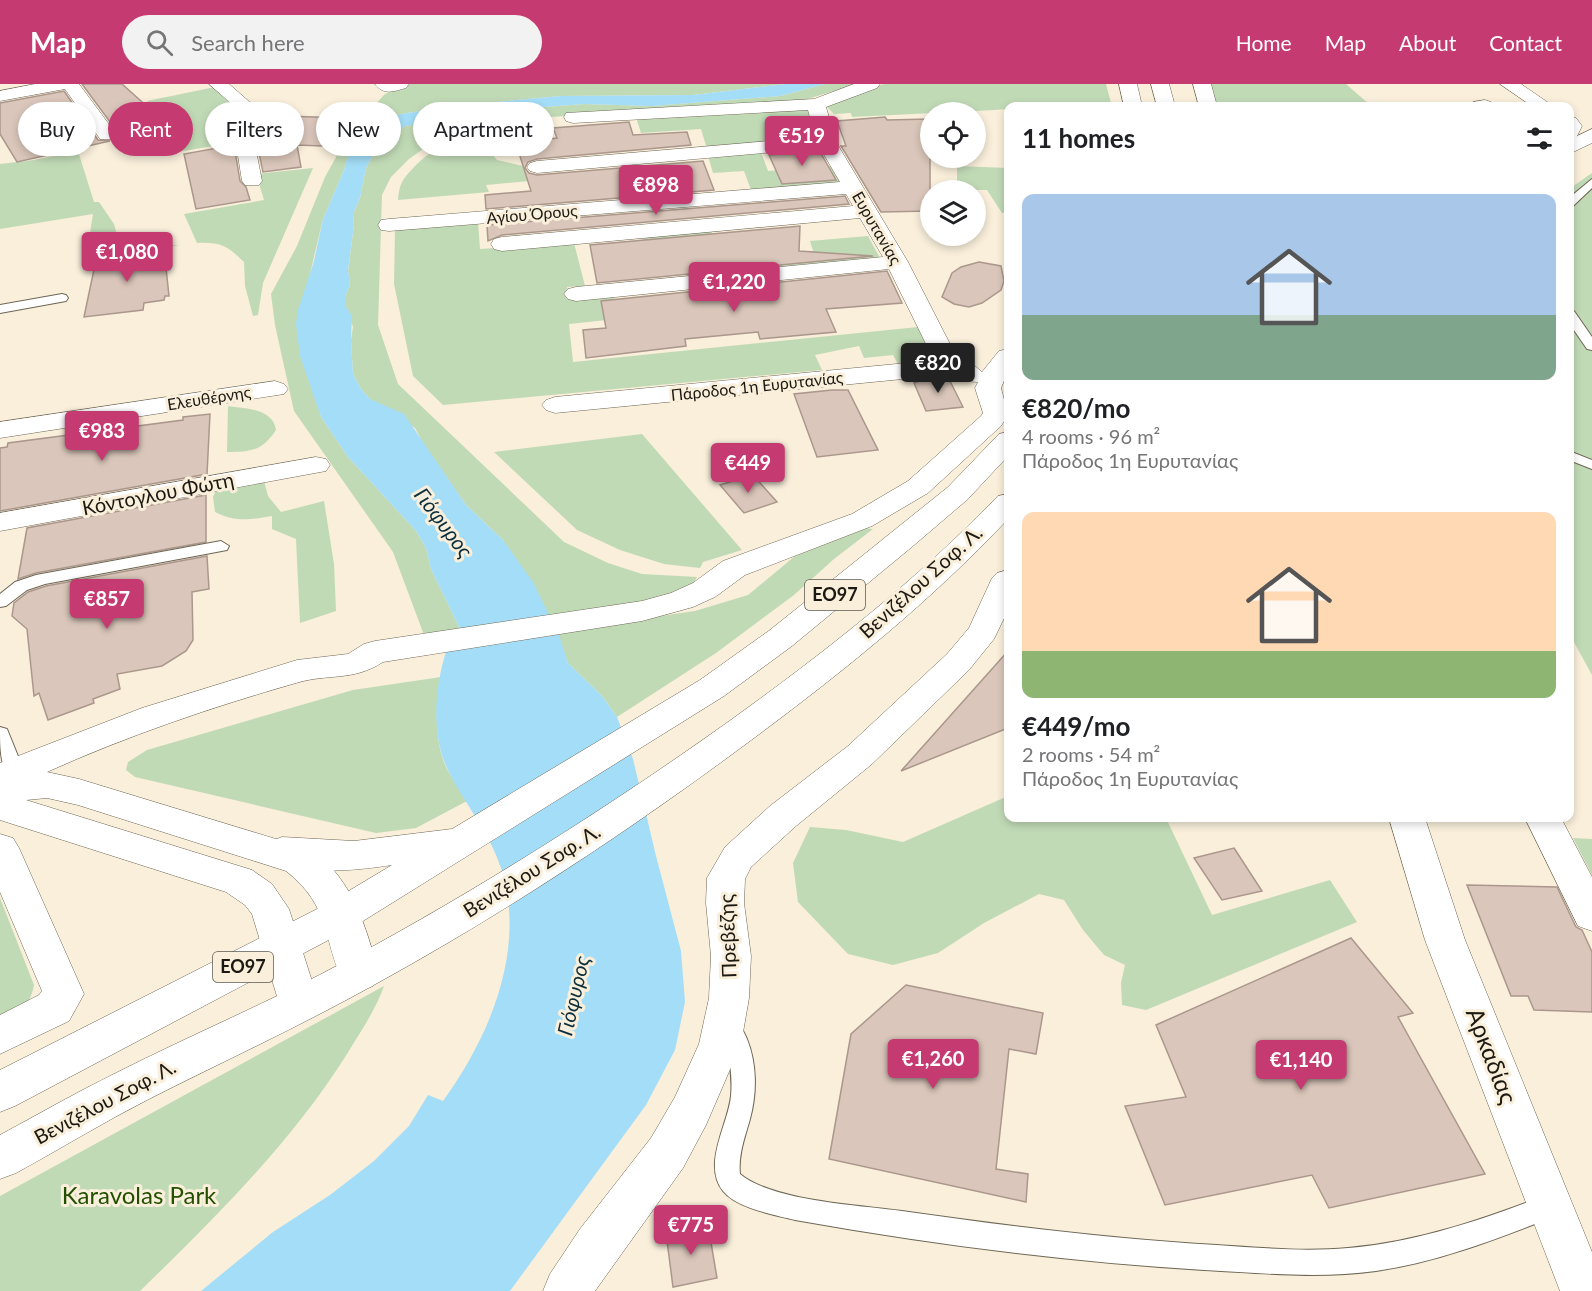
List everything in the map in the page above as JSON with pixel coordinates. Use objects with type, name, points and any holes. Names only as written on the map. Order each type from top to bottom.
[{"type":"street","points":[[0,96],[63,84]]},
{"type":"street","points":[[70,84],[107,135]]},
{"type":"street","points":[[218,84],[244,105],[242,125],[252,181]]},
{"type":"street","points":[[573,117],[816,104],[871,84]]},
{"type":"street","points":[[1128,84],[1132,102]]},
{"type":"street","points":[[1160,84],[1165,102]]},
{"type":"street","points":[[1202,84],[1207,102]]},
{"type":"street","points":[[1509,84],[1538,102]]},
{"type":"street","name":"Ευρυτανίας","points":[[816,104],[826,142],[897,262],[941,350],[958,366],[988,387]]},
{"type":"street","points":[[1574,145],[1592,135]]},
{"type":"street","points":[[537,167],[826,142]]},
{"type":"street","name":"Αγίου Όρους","points":[[389,225],[854,187]]},
{"type":"street","points":[[502,244],[868,211]]},
{"type":"street","points":[[576,294],[897,262]]},
{"type":"street","points":[[4,783],[102,735],[205,699],[297,671],[356,664],[375,652],[642,611],[682,600],[704,590],[734,568],[837,531],[881,510],[918,487],[980,434],[992,420],[996,413],[988,387],[995,370],[1004,360]]},
{"type":"street","name":"Πάροδος 1η Ευρυτανίας","points":[[555,405],[958,366]]},
{"type":"street","name":"Ελευθέρνης","points":[[0,430],[275,388]]},
{"type":"street","name":"ΕΟ97","points":[[0,1092],[341,915],[712,688],[781,638],[903,540],[958,493],[1004,444]]},
{"type":"street","name":"Κόντογλου Φώτη","points":[[0,522],[316,465]]},
{"type":"street","name":"Βενιζέλου Σοφ. Λ.","points":[[0,1158],[127,1089],[359,974],[575,846],[681,774],[827,666],[923,584],[1004,505]]},
{"type":"street","name":"Πρεβέζης","points":[[567,1291],[597,1246],[668,1153],[691,1111],[720,1044],[729,998],[731,956],[725,903],[726,878],[738,856],[783,816],[860,755],[958,662],[983,632],[1004,584]]},
{"type":"street","points":[[4,783],[47,785],[79,792],[282,852],[299,860],[319,876],[334,898],[359,974]]},
{"type":"street","points":[[4,783],[10,809],[239,881],[264,898],[277,924],[281,947],[299,1003]]},
{"type":"street","name":"Αρκαδίας","points":[[1408,822],[1445,940],[1584,1291]]},
{"type":"street","points":[[1545,822],[1592,915]]},
{"type":"street","points":[[282,852],[333,856],[375,854],[475,835]]},
{"type":"street","points":[[0,848],[64,994],[54,1008],[0,1036]]},
{"type":"lane","points":[[1574,199],[1592,182]]},
{"type":"lane","points":[[0,309],[62,298]]},
{"type":"lane","points":[[1574,321],[1592,346]]},
{"type":"lane","points":[[1574,454],[1592,465]]},
{"type":"lane","points":[[0,602],[21,586],[42,579],[221,546]]},
{"type":"lane","points":[[0,734],[4,783]]},
{"type":"lane","points":[[725,1022],[736,1037],[742,1063],[742,1107],[726,1172],[732,1183],[744,1194],[788,1206],[956,1232],[1077,1247],[1316,1263],[1394,1256],[1445,1245],[1549,1206]]},
{"type":"green space","points":[[410,84],[786,84],[693,95],[561,96],[496,102],[413,102],[413,112],[401,114],[401,102],[378,102],[397,86]]},
{"type":"green space","points":[[825,84],[858,84],[797,102],[554,117],[554,106],[584,104],[652,106],[780,96]]},
{"type":"green space","points":[[884,84],[1106,84],[1111,102],[1004,102],[1004,109],[986,110],[986,102],[920,102],[920,114],[852,117],[851,113],[834,114],[826,106],[832,101]]},
{"type":"green space","points":[[1208,84],[1346,84],[1367,102],[1214,102]]},
{"type":"green space","points":[[215,87],[231,102],[205,102],[205,147],[193,149],[193,102],[147,101]]},
{"type":"green space","points":[[806,107],[819,140],[707,149],[701,129],[641,133],[635,114]]},
{"type":"green space","points":[[413,124],[413,156],[391,177],[382,195],[378,325],[398,384],[564,542],[608,563],[642,574],[697,577],[691,587],[613,609],[550,619],[503,540],[466,505],[415,428],[370,399],[361,389],[353,374],[351,340],[353,327],[346,307],[346,295],[350,284],[348,271],[354,225],[353,214],[360,198],[366,168],[372,156],[401,156],[401,128]]},
{"type":"green space","points":[[761,152],[768,171],[830,166],[842,183],[751,190],[744,171],[713,173],[708,156]]},
{"type":"green space","points":[[54,156],[80,156],[94,202],[99,202],[114,224],[120,246],[180,245],[86,258],[93,214],[0,229],[0,164]]},
{"type":"green space","points":[[337,156],[348,156],[323,219],[308,282],[308,376],[321,417],[348,457],[416,531],[426,548],[431,569],[460,629],[424,635],[393,552],[294,411],[275,325],[271,294],[297,246],[325,177]]},
{"type":"green space","points":[[427,156],[494,156],[497,160],[523,166],[530,181],[486,185],[489,192],[398,200],[401,184]]},
{"type":"green space","points":[[313,168],[263,283],[258,315],[253,316],[245,286],[244,262],[223,246],[213,243],[197,243],[184,214],[264,200],[256,174]]},
{"type":"green space","points":[[957,168],[1004,168],[1004,213],[987,190],[986,180],[957,180]]},
{"type":"green space","points":[[1592,173],[1592,675],[1574,642],[1574,186]]},
{"type":"green space","points":[[478,222],[480,249],[574,243],[585,286],[567,287],[571,298],[613,294],[617,319],[569,324],[573,362],[918,327],[938,363],[899,366],[893,355],[864,358],[859,346],[815,355],[822,370],[443,405],[413,376],[394,284],[395,229]]},
{"type":"green space","points":[[711,231],[716,242],[771,255],[813,251],[810,241],[868,236],[880,258],[752,271],[747,270],[742,255],[648,254],[643,238]]},
{"type":"green space","points":[[228,406],[258,411],[270,417],[276,430],[266,442],[255,449],[227,452]]},
{"type":"green space","points":[[642,434],[742,550],[703,562],[700,568],[664,564],[620,550],[577,530],[494,452]]},
{"type":"green space","points":[[264,481],[268,496],[281,512],[324,501],[334,564],[336,611],[300,623],[296,539],[272,529],[272,516],[243,519],[215,512],[213,497],[217,488]]},
{"type":"green space","points":[[865,528],[873,529],[834,559],[794,595],[716,653],[617,717],[602,696],[568,663],[556,631],[695,611],[748,595],[795,556]]},
{"type":"green space","points":[[441,677],[437,712],[440,748],[447,769],[467,801],[416,828],[376,833],[135,777],[126,770],[128,762],[147,750],[353,690]]},
{"type":"green space","points":[[1004,798],[1004,822],[1168,822],[1212,915],[1330,880],[1357,922],[1146,1010],[1122,1005],[1121,983],[1125,965],[1104,955],[1083,930],[1064,900],[1039,894],[984,923],[938,953],[893,965],[848,954],[798,902],[793,863],[810,827],[846,830],[903,842]]},
{"type":"green space","points":[[1573,838],[1592,839],[1592,875]]},
{"type":"green space","points":[[0,898],[34,985],[26,1005],[0,1027]]},
{"type":"green space","name":"Karavolas Park","points":[[384,986],[372,1012],[347,1054],[302,1118],[224,1207],[140,1291],[0,1291],[0,1196]]},
{"type":"water","points":[[786,84],[825,84],[780,96],[652,106],[584,104],[554,106],[554,102],[496,102],[561,96],[693,95]]},
{"type":"water","points":[[413,112],[413,125],[401,128],[401,114]]},
{"type":"water","name":"Γιόφυρος","points":[[348,156],[372,156],[366,168],[360,198],[353,214],[354,225],[348,270],[350,284],[346,295],[346,307],[352,316],[353,374],[361,389],[370,399],[404,414],[466,505],[503,540],[533,582],[559,635],[568,663],[602,696],[617,717],[633,759],[681,951],[685,1002],[675,1050],[646,1105],[510,1291],[201,1291],[273,1232],[330,1195],[374,1161],[409,1126],[428,1095],[443,1101],[476,1049],[489,1020],[506,960],[510,929],[508,899],[496,854],[447,768],[439,741],[436,710],[439,680],[447,649],[460,629],[431,569],[426,548],[416,531],[348,457],[321,417],[300,356],[296,324],[298,310],[314,261],[323,219]]},
{"type":"building","points":[[82,84],[122,84],[142,102],[108,102],[108,119]]},
{"type":"building","points":[[64,91],[72,102],[18,102],[18,156],[44,156],[17,162],[0,134],[0,103]]},
{"type":"building","points":[[304,117],[316,117],[316,146],[304,145]]},
{"type":"building","points":[[885,117],[887,120],[920,119],[920,168],[930,168],[930,180],[920,180],[920,211],[881,212],[841,146],[846,146],[837,121]]},
{"type":"building","points":[[629,122],[633,135],[687,132],[691,145],[537,159],[528,162],[525,168],[529,173],[537,175],[703,161],[714,190],[486,209],[485,195],[531,191],[520,156],[554,156],[554,138],[557,138],[554,128]]},
{"type":"building","points":[[96,137],[98,140],[108,141],[96,144]]},
{"type":"building","points":[[205,150],[205,156],[236,156],[240,181],[246,187],[250,200],[196,209],[184,156],[193,156],[193,152]]},
{"type":"building","points":[[819,150],[836,180],[782,184],[769,155]]},
{"type":"building","points":[[260,156],[299,156],[301,167],[263,172]]},
{"type":"building","points":[[845,196],[849,204],[502,235],[488,241],[487,225]]},
{"type":"building","points":[[800,226],[799,251],[873,256],[597,283],[590,245]]},
{"type":"building","points":[[164,249],[169,296],[165,296],[164,300],[144,303],[143,310],[84,317],[96,260]]},
{"type":"building","points":[[979,262],[1001,266],[1004,281],[1001,290],[982,303],[969,307],[954,304],[942,297],[952,273],[961,267]]},
{"type":"building","points":[[887,271],[902,303],[826,309],[836,332],[760,339],[758,332],[685,339],[686,346],[586,358],[583,330],[606,328],[601,301]]},
{"type":"building","points":[[948,377],[963,407],[926,411],[914,383],[917,382],[916,380]]},
{"type":"building","points":[[848,390],[878,450],[817,457],[794,394]]},
{"type":"building","points":[[210,414],[207,474],[0,511],[0,448],[7,447],[8,443],[183,420],[183,417]]},
{"type":"building","points":[[753,475],[777,502],[744,513],[720,485]]},
{"type":"building","points":[[206,495],[206,542],[36,573],[18,579],[27,528]]},
{"type":"building","points":[[207,556],[209,589],[192,592],[193,640],[186,651],[162,666],[117,674],[120,689],[93,699],[94,703],[48,720],[39,693],[34,696],[27,629],[12,616],[14,603],[28,592],[46,586]]},
{"type":"building","points":[[1004,655],[1004,730],[901,771]]},
{"type":"building","points":[[1234,848],[1262,891],[1222,900],[1194,858]]},
{"type":"building","points":[[1467,885],[1557,887],[1576,927],[1582,930],[1592,952],[1592,1012],[1534,1010],[1528,996],[1511,996]]},
{"type":"building","points":[[1351,938],[1413,1013],[1398,1017],[1485,1174],[1329,1208],[1312,1175],[1165,1205],[1125,1106],[1186,1097],[1156,1025]]},
{"type":"building","points":[[906,985],[1043,1013],[1036,1054],[1009,1049],[996,1169],[1028,1174],[1026,1202],[829,1159],[851,1034]]},
{"type":"building","points":[[708,1225],[717,1278],[673,1287],[666,1233]]}]
